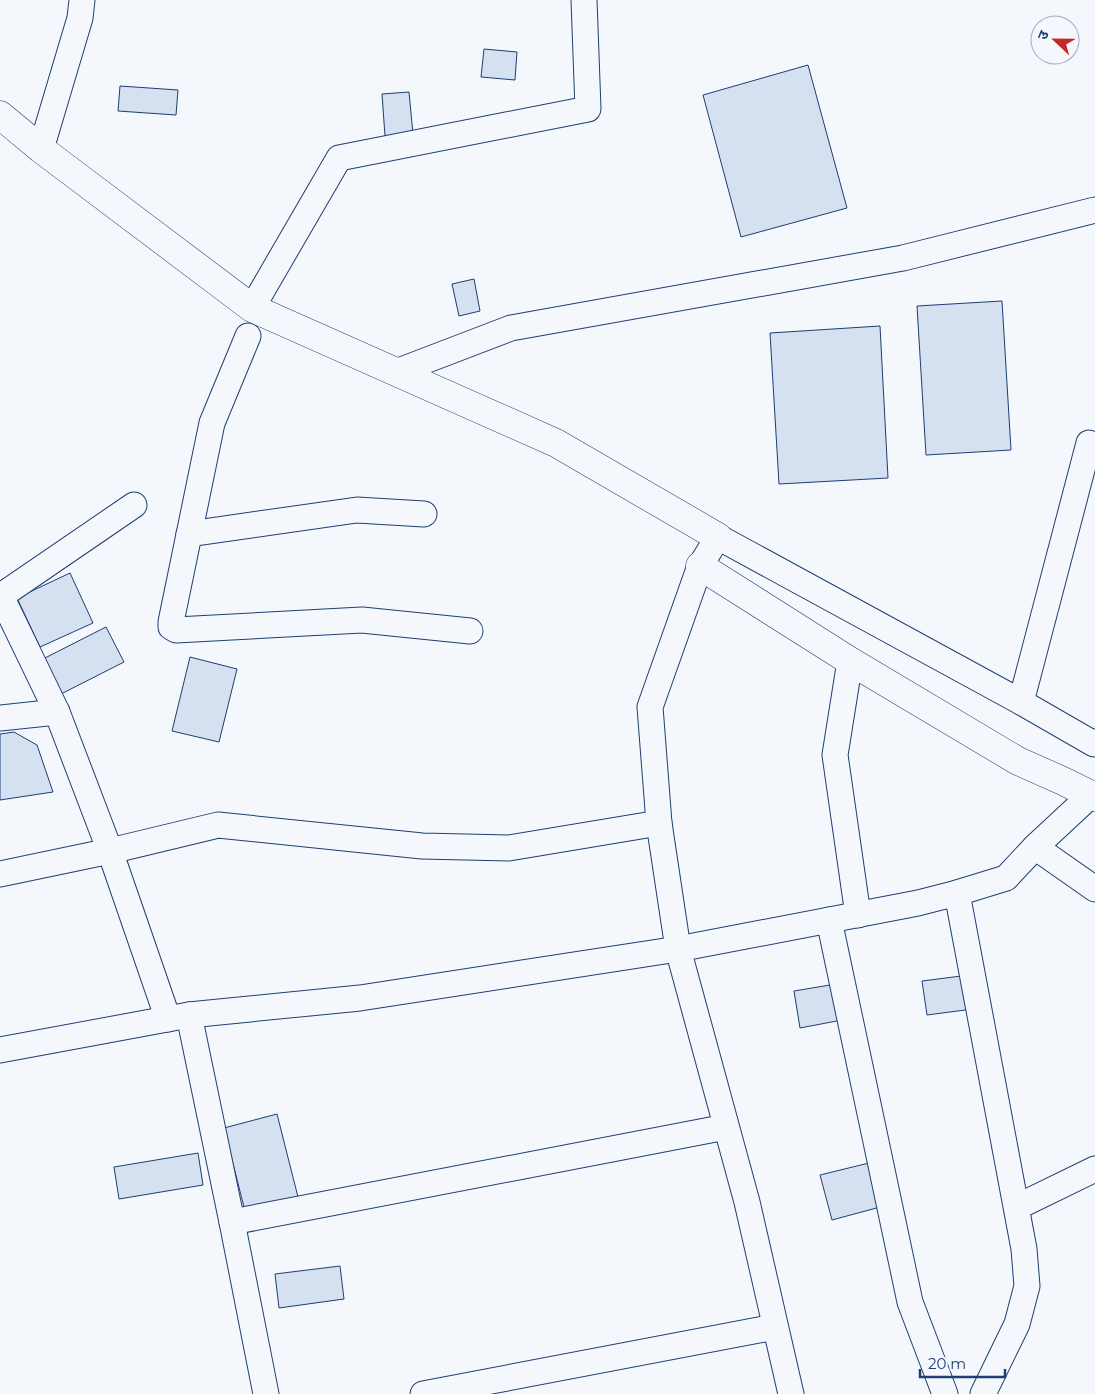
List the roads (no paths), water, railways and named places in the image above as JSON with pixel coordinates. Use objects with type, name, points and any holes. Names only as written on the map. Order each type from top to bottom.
[{"type":"street","points":[[41,149],[80,18],[82,0]]},
{"type":"street","points":[[252,308],[338,158],[588,110],[584,0]]},
{"type":"street","points":[[0,115],[41,149],[252,308],[556,443],[718,537],[1021,702],[1094,744],[1095,742]]},
{"type":"street","points":[[396,372],[511,328],[903,258],[1095,210]]},
{"type":"street","points":[[248,336],[212,423],[171,627],[173,629],[362,620],[470,631]]},
{"type":"street","points":[[1021,702],[1089,443]]},
{"type":"street","points":[[134,505],[0,595],[57,712],[110,851],[179,1017],[232,1222],[266,1394]]},
{"type":"street","points":[[189,534],[357,510],[424,514]]},
{"type":"street","points":[[718,537],[700,566],[650,707],[659,823],[678,949],[747,1202],[791,1394]]},
{"type":"street","points":[[0,1050],[179,1017],[360,998],[678,949],[858,915],[957,893],[1006,878],[1035,847],[1093,796],[1018,761],[850,661],[700,566]]},
{"type":"street","points":[[850,661],[835,755],[858,915]]},
{"type":"street","points":[[0,718],[57,712]]},
{"type":"street","points":[[0,874],[110,851],[218,824],[422,846],[509,848],[659,823]]},
{"type":"street","points":[[1035,847],[1095,889]]},
{"type":"street","points":[[957,893],[1024,1249],[1027,1286],[1017,1324],[982,1394]]},
{"type":"street","points":[[829,920],[910,1302],[945,1394]]},
{"type":"street","points":[[232,1222],[726,1127]]},
{"type":"street","points":[[1016,1207],[1095,1169]]},
{"type":"street","points":[[423,1394],[775,1327]]}]
